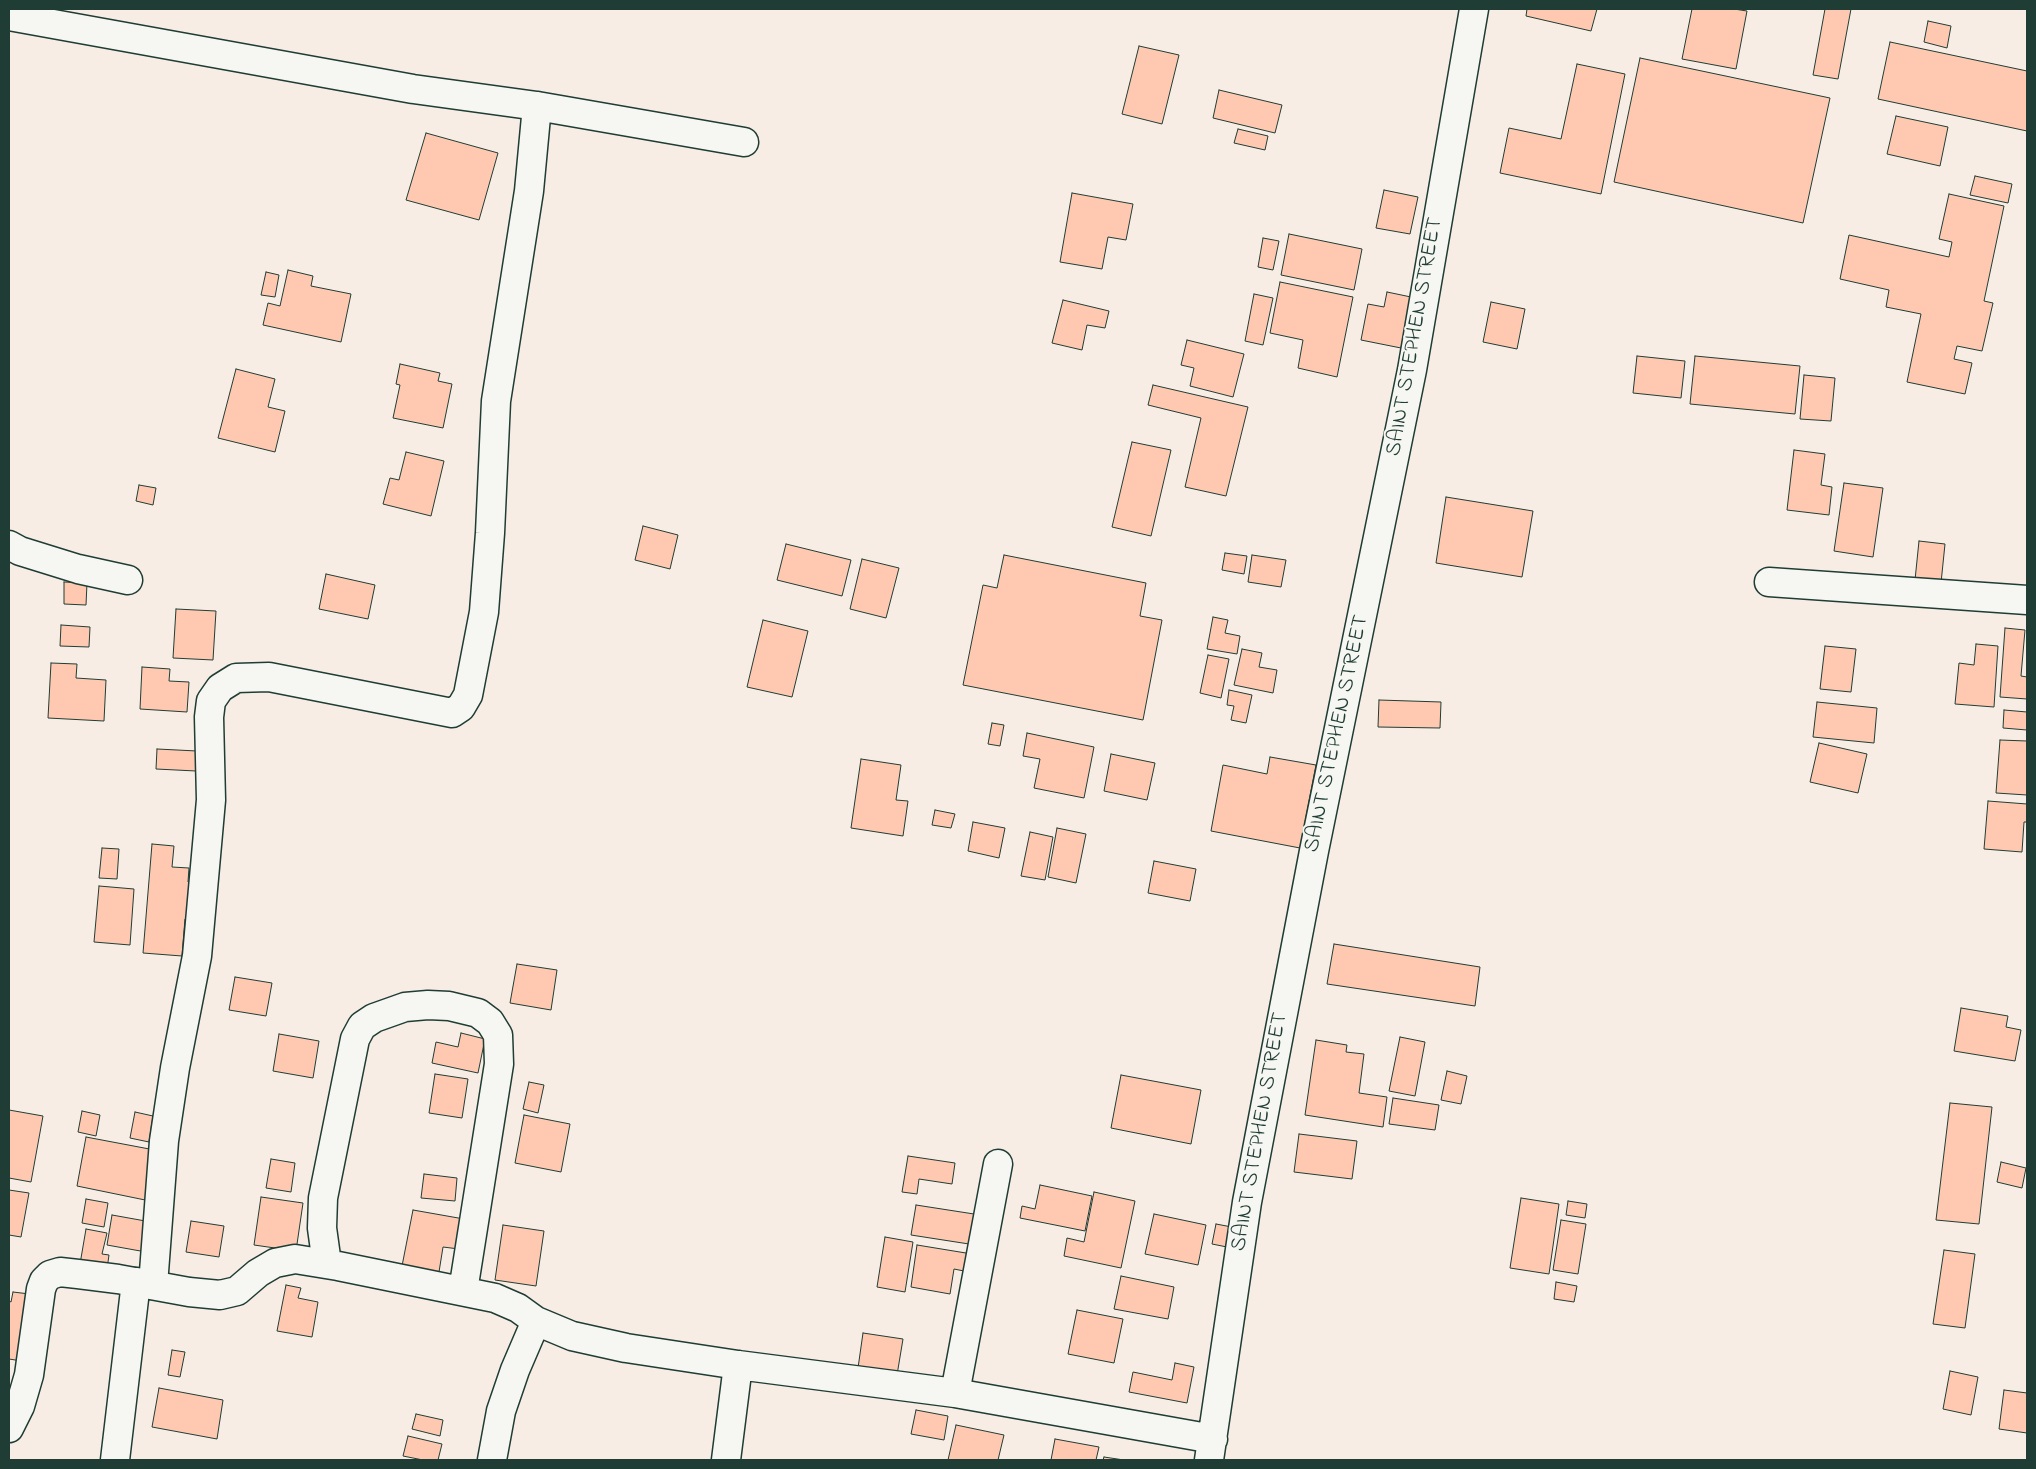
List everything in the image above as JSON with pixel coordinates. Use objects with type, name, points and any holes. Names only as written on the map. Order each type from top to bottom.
[{"type":"street","name":"SAINT STEPHEN STREET","points":[[1211,1450],[1247,1202],[1314,851],[1412,370],[1474,9]]},
{"type":"street","points":[[9,16],[413,89],[537,106],[744,142]]},
{"type":"street","points":[[115,1460],[145,1284],[175,1068],[197,956],[211,800],[209,717],[211,701],[220,688],[236,678],[269,677],[452,713],[462,707],[468,696],[484,612],[490,533],[496,401],[529,191],[537,106]]},
{"type":"street","points":[[9,545],[20,552],[70,567],[128,580]]},
{"type":"street","points":[[1769,582],[2027,600]]},
{"type":"street","points":[[327,1264],[322,1228],[323,1198],[355,1039],[362,1026],[374,1018],[405,1006],[428,1004],[450,1006],[478,1013],[490,1022],[498,1036],[499,1064],[463,1291]]},
{"type":"street","points":[[955,1392],[998,1164]]},
{"type":"street","points":[[9,1428],[20,1406],[29,1375],[41,1289],[44,1281],[50,1275],[60,1272],[220,1295],[237,1291],[258,1273],[275,1263],[295,1259],[495,1298],[518,1308],[536,1322],[572,1336],[626,1348],[738,1365],[955,1392],[1211,1450]]},
{"type":"street","points":[[492,1460],[501,1411],[515,1370],[536,1322]]},
{"type":"street","points":[[726,1460],[738,1365]]},
{"type":"building","points":[[1527,9],[1597,9],[1591,31],[1526,16]]},
{"type":"building","points":[[1692,9],[1734,9],[1747,11],[1736,69],[1682,59]]},
{"type":"building","points":[[1825,9],[1851,9],[1838,79],[1813,75]]},
{"type":"building","points":[[1928,21],[1951,26],[1947,48],[1924,42]]},
{"type":"building","points":[[1890,42],[2027,71],[2027,131],[1878,99]]},
{"type":"building","points":[[1139,46],[1179,55],[1162,124],[1122,114]]},
{"type":"building","points":[[1640,58],[1830,98],[1803,223],[1614,182]]},
{"type":"building","points":[[1577,64],[1625,74],[1601,194],[1500,173],[1509,128],[1561,139]]},
{"type":"building","points":[[1219,90],[1282,105],[1275,133],[1213,118]]},
{"type":"building","points":[[1896,116],[1948,127],[1940,166],[1887,154]]},
{"type":"building","points":[[1238,129],[1268,136],[1265,150],[1234,143]]},
{"type":"building","points":[[426,133],[498,153],[479,220],[406,200]]},
{"type":"building","points":[[1975,176],[2012,184],[2008,203],[1970,195]]},
{"type":"building","points":[[1384,190],[1418,197],[1410,234],[1376,228]]},
{"type":"building","points":[[1072,193],[1133,204],[1126,240],[1108,237],[1102,269],[1060,262]]},
{"type":"building","points":[[1949,194],[2004,206],[1984,301],[1993,303],[1982,351],[1957,346],[1954,359],[1972,363],[1965,394],[1907,382],[1921,314],[1886,307],[1889,290],[1840,279],[1849,235],[1949,257],[1952,242],[1939,239]]},
{"type":"building","points":[[1289,234],[1362,249],[1354,290],[1281,275]]},
{"type":"building","points":[[1263,238],[1279,241],[1273,270],[1258,267]]},
{"type":"building","points":[[288,270],[313,276],[311,286],[351,294],[341,342],[263,325],[268,303],[280,306]]},
{"type":"building","points":[[266,272],[279,275],[275,297],[261,295]]},
{"type":"building","points":[[1280,282],[1353,297],[1337,377],[1298,368],[1303,340],[1270,333]]},
{"type":"building","points":[[1387,292],[1411,297],[1401,348],[1361,340],[1368,304],[1384,307]]},
{"type":"building","points":[[1254,294],[1273,298],[1263,345],[1245,341]]},
{"type":"building","points":[[1063,300],[1109,311],[1105,328],[1087,325],[1082,350],[1052,343]]},
{"type":"building","points":[[1491,302],[1525,309],[1517,349],[1483,342]]},
{"type":"building","points":[[1187,340],[1244,354],[1233,397],[1190,386],[1194,368],[1181,365]]},
{"type":"building","points":[[1637,356],[1685,361],[1681,398],[1633,393]]},
{"type":"building","points":[[1695,356],[1800,366],[1795,414],[1690,404]]},
{"type":"building","points":[[400,364],[440,373],[438,381],[452,384],[443,428],[393,418],[400,385],[396,384]]},
{"type":"building","points":[[236,369],[275,379],[268,407],[285,411],[275,452],[218,438]]},
{"type":"building","points":[[1804,375],[1835,378],[1831,421],[1800,419]]},
{"type":"building","points":[[1153,385],[1248,407],[1226,496],[1185,487],[1201,418],[1148,405]]},
{"type":"building","points":[[1132,442],[1171,450],[1151,536],[1112,527]]},
{"type":"building","points":[[1794,450],[1825,454],[1821,485],[1832,487],[1829,515],[1787,510]]},
{"type":"building","points":[[406,452],[444,461],[431,516],[383,504],[390,478],[399,480]]},
{"type":"building","points":[[1844,483],[1883,488],[1873,557],[1834,551]]},
{"type":"building","points":[[139,485],[156,488],[153,505],[136,501]]},
{"type":"building","points":[[1446,497],[1533,511],[1522,577],[1436,563]]},
{"type":"building","points":[[643,526],[678,535],[670,569],[635,560]]},
{"type":"building","points":[[1919,541],[1945,544],[1941,583],[1915,580]]},
{"type":"building","points":[[786,544],[851,560],[842,596],[777,580]]},
{"type":"building","points":[[1225,553],[1247,556],[1244,574],[1222,570]]},
{"type":"building","points":[[1004,555],[1146,583],[1140,616],[1162,620],[1143,720],[963,685],[983,585],[997,588]]},
{"type":"building","points":[[1252,555],[1286,560],[1281,587],[1248,582]]},
{"type":"building","points":[[862,559],[899,568],[886,618],[850,609]]},
{"type":"building","points":[[326,574],[375,585],[368,619],[319,609]]},
{"type":"building","points":[[64,582],[87,583],[86,605],[64,604]]},
{"type":"building","points":[[176,609],[216,611],[213,660],[173,658]]},
{"type":"building","points":[[1213,617],[1228,620],[1225,633],[1240,636],[1237,654],[1207,649]]},
{"type":"building","points":[[763,620],[808,631],[792,697],[747,687]]},
{"type":"building","points":[[61,625],[90,627],[89,647],[60,646]]},
{"type":"building","points":[[2005,628],[2025,630],[2021,676],[2027,677],[2027,699],[2000,697]]},
{"type":"building","points":[[1976,644],[1998,646],[1994,707],[1955,704],[1959,663],[1974,665]]},
{"type":"building","points":[[1825,646],[1856,649],[1851,692],[1820,689]]},
{"type":"building","points":[[1242,649],[1262,653],[1259,667],[1277,670],[1273,693],[1234,685]]},
{"type":"building","points":[[1208,655],[1229,659],[1221,698],[1200,693]]},
{"type":"building","points":[[51,663],[77,664],[76,678],[106,680],[104,721],[48,718]]},
{"type":"building","points":[[142,667],[170,669],[169,681],[189,682],[187,712],[140,709]]},
{"type":"building","points":[[1229,690],[1252,695],[1246,723],[1231,720],[1234,706],[1227,705]]},
{"type":"building","points":[[1379,700],[1441,702],[1440,728],[1378,727]]},
{"type":"building","points":[[1817,702],[1877,708],[1874,743],[1813,737]]},
{"type":"building","points":[[2004,710],[2027,712],[2027,730],[2003,728]]},
{"type":"building","points":[[992,723],[1004,725],[1000,746],[988,744]]},
{"type":"building","points":[[1027,733],[1094,747],[1084,798],[1034,788],[1040,759],[1023,756]]},
{"type":"building","points":[[2000,740],[2027,741],[2027,795],[1996,793]]},
{"type":"building","points":[[1819,743],[1867,754],[1858,793],[1810,782]]},
{"type":"building","points":[[157,749],[197,751],[196,771],[156,769]]},
{"type":"building","points":[[1111,754],[1155,763],[1147,800],[1104,791]]},
{"type":"building","points":[[1270,757],[1316,765],[1300,848],[1211,831],[1223,765],[1267,774]]},
{"type":"building","points":[[861,759],[901,765],[896,800],[908,801],[903,836],[851,828]]},
{"type":"building","points":[[1988,801],[2027,804],[2027,822],[2024,822],[2022,852],[1984,849]]},
{"type":"building","points":[[935,810],[955,814],[951,828],[932,825]]},
{"type":"building","points":[[973,822],[1005,828],[999,858],[968,851]]},
{"type":"building","points":[[1057,828],[1086,834],[1076,883],[1048,877]]},
{"type":"building","points":[[1030,832],[1053,837],[1045,880],[1021,876]]},
{"type":"building","points":[[152,844],[174,846],[172,867],[189,868],[188,882],[191,882],[182,956],[143,953]]},
{"type":"building","points":[[102,848],[119,849],[117,879],[99,878]]},
{"type":"building","points":[[1154,861],[1196,869],[1190,901],[1148,893]]},
{"type":"building","points":[[99,886],[134,889],[130,945],[94,942]]},
{"type":"building","points":[[1334,944],[1480,967],[1475,1006],[1327,984]]},
{"type":"building","points":[[517,964],[557,970],[551,1010],[510,1003]]},
{"type":"building","points":[[235,977],[272,983],[266,1016],[229,1010]]},
{"type":"building","points":[[1961,1008],[2008,1016],[2006,1027],[2021,1030],[2015,1061],[1954,1051]]},
{"type":"building","points":[[461,1033],[485,1039],[478,1073],[432,1063],[436,1042],[458,1047]]},
{"type":"building","points":[[279,1034],[319,1041],[313,1078],[273,1071]]},
{"type":"building","points":[[1400,1037],[1425,1042],[1415,1096],[1389,1091]]},
{"type":"building","points":[[1316,1040],[1347,1045],[1346,1052],[1364,1054],[1359,1093],[1387,1097],[1383,1127],[1305,1115]]},
{"type":"building","points":[[1447,1071],[1467,1076],[1461,1104],[1441,1100]]},
{"type":"building","points":[[435,1074],[468,1079],[462,1118],[429,1113]]},
{"type":"building","points":[[1121,1075],[1201,1090],[1191,1144],[1111,1128]]},
{"type":"building","points":[[529,1082],[544,1085],[538,1113],[523,1109]]},
{"type":"building","points":[[1393,1098],[1439,1105],[1435,1130],[1389,1124]]},
{"type":"building","points":[[1950,1103],[1992,1107],[1979,1224],[1936,1220]]},
{"type":"building","points":[[9,1110],[43,1116],[31,1182],[9,1178]]},
{"type":"building","points":[[82,1111],[100,1115],[96,1136],[78,1132]]},
{"type":"building","points":[[135,1112],[153,1116],[149,1142],[130,1138]]},
{"type":"building","points":[[524,1115],[570,1124],[561,1172],[515,1163]]},
{"type":"building","points":[[1299,1134],[1357,1141],[1352,1179],[1294,1172]]},
{"type":"building","points":[[86,1137],[160,1151],[150,1201],[77,1186]]},
{"type":"building","points":[[908,1156],[955,1163],[952,1184],[919,1179],[917,1194],[902,1192]]},
{"type":"building","points":[[271,1159],[295,1163],[291,1192],[266,1188]]},
{"type":"building","points":[[2001,1162],[2026,1168],[2022,1188],[1997,1182]]},
{"type":"building","points":[[424,1174],[457,1178],[455,1201],[421,1198]]},
{"type":"building","points":[[1040,1185],[1092,1196],[1085,1231],[1020,1218],[1022,1206],[1035,1209]]},
{"type":"building","points":[[9,1190],[29,1193],[21,1237],[9,1235]]},
{"type":"building","points":[[1094,1192],[1135,1201],[1121,1268],[1064,1256],[1067,1238],[1084,1242]]},
{"type":"building","points":[[261,1197],[303,1203],[296,1251],[254,1245]]},
{"type":"building","points":[[1521,1198],[1559,1204],[1549,1274],[1510,1268]]},
{"type":"building","points":[[86,1199],[108,1203],[104,1227],[82,1223]]},
{"type":"building","points":[[1568,1201],[1587,1204],[1585,1218],[1566,1215]]},
{"type":"building","points":[[916,1205],[974,1214],[969,1244],[911,1235]]},
{"type":"building","points":[[413,1210],[464,1219],[459,1249],[443,1247],[439,1272],[402,1266]]},
{"type":"building","points":[[1154,1214],[1206,1225],[1198,1265],[1145,1254]]},
{"type":"building","points":[[112,1215],[151,1222],[146,1252],[107,1245]]},
{"type":"building","points":[[1561,1220],[1586,1224],[1578,1274],[1553,1270]]},
{"type":"building","points":[[191,1221],[224,1226],[219,1257],[186,1252]]},
{"type":"building","points":[[1216,1224],[1237,1228],[1232,1248],[1212,1244]]},
{"type":"building","points":[[503,1225],[544,1231],[536,1286],[495,1280]]},
{"type":"building","points":[[86,1229],[107,1233],[102,1254],[109,1255],[107,1269],[80,1264]]},
{"type":"building","points":[[885,1237],[913,1242],[905,1292],[877,1287]]},
{"type":"building","points":[[917,1245],[972,1254],[969,1272],[954,1269],[950,1294],[911,1287]]},
{"type":"building","points":[[1944,1250],[1975,1254],[1965,1328],[1933,1324]]},
{"type":"building","points":[[1121,1276],[1174,1287],[1168,1319],[1114,1309]]},
{"type":"building","points":[[1556,1282],[1577,1286],[1574,1302],[1554,1299]]},
{"type":"building","points":[[286,1285],[301,1288],[298,1298],[318,1302],[312,1337],[277,1331]]},
{"type":"building","points":[[13,1292],[38,1295],[28,1362],[9,1359],[9,1301],[11,1302]]},
{"type":"building","points":[[1077,1310],[1123,1319],[1114,1363],[1068,1354]]},
{"type":"building","points":[[863,1333],[903,1339],[897,1375],[857,1375]]},
{"type":"building","points":[[172,1350],[185,1352],[180,1377],[168,1375]]},
{"type":"building","points":[[1175,1363],[1194,1367],[1187,1403],[1129,1392],[1133,1372],[1172,1380]]},
{"type":"building","points":[[1950,1371],[1978,1377],[1971,1415],[1943,1409]]},
{"type":"building","points":[[159,1388],[223,1400],[217,1439],[152,1427]]},
{"type":"building","points":[[2004,1390],[2027,1393],[2027,1433],[1999,1429]]},
{"type":"building","points":[[916,1410],[948,1416],[944,1440],[911,1434]]},
{"type":"building","points":[[416,1414],[443,1420],[440,1436],[412,1429]]},
{"type":"building","points":[[956,1425],[1004,1435],[998,1460],[948,1460]]},
{"type":"building","points":[[408,1436],[442,1444],[438,1460],[423,1460],[403,1456]]},
{"type":"building","points":[[1055,1439],[1099,1447],[1096,1460],[1051,1460]]},
{"type":"building","points":[[1104,1457],[1124,1460],[1103,1460]]}]
